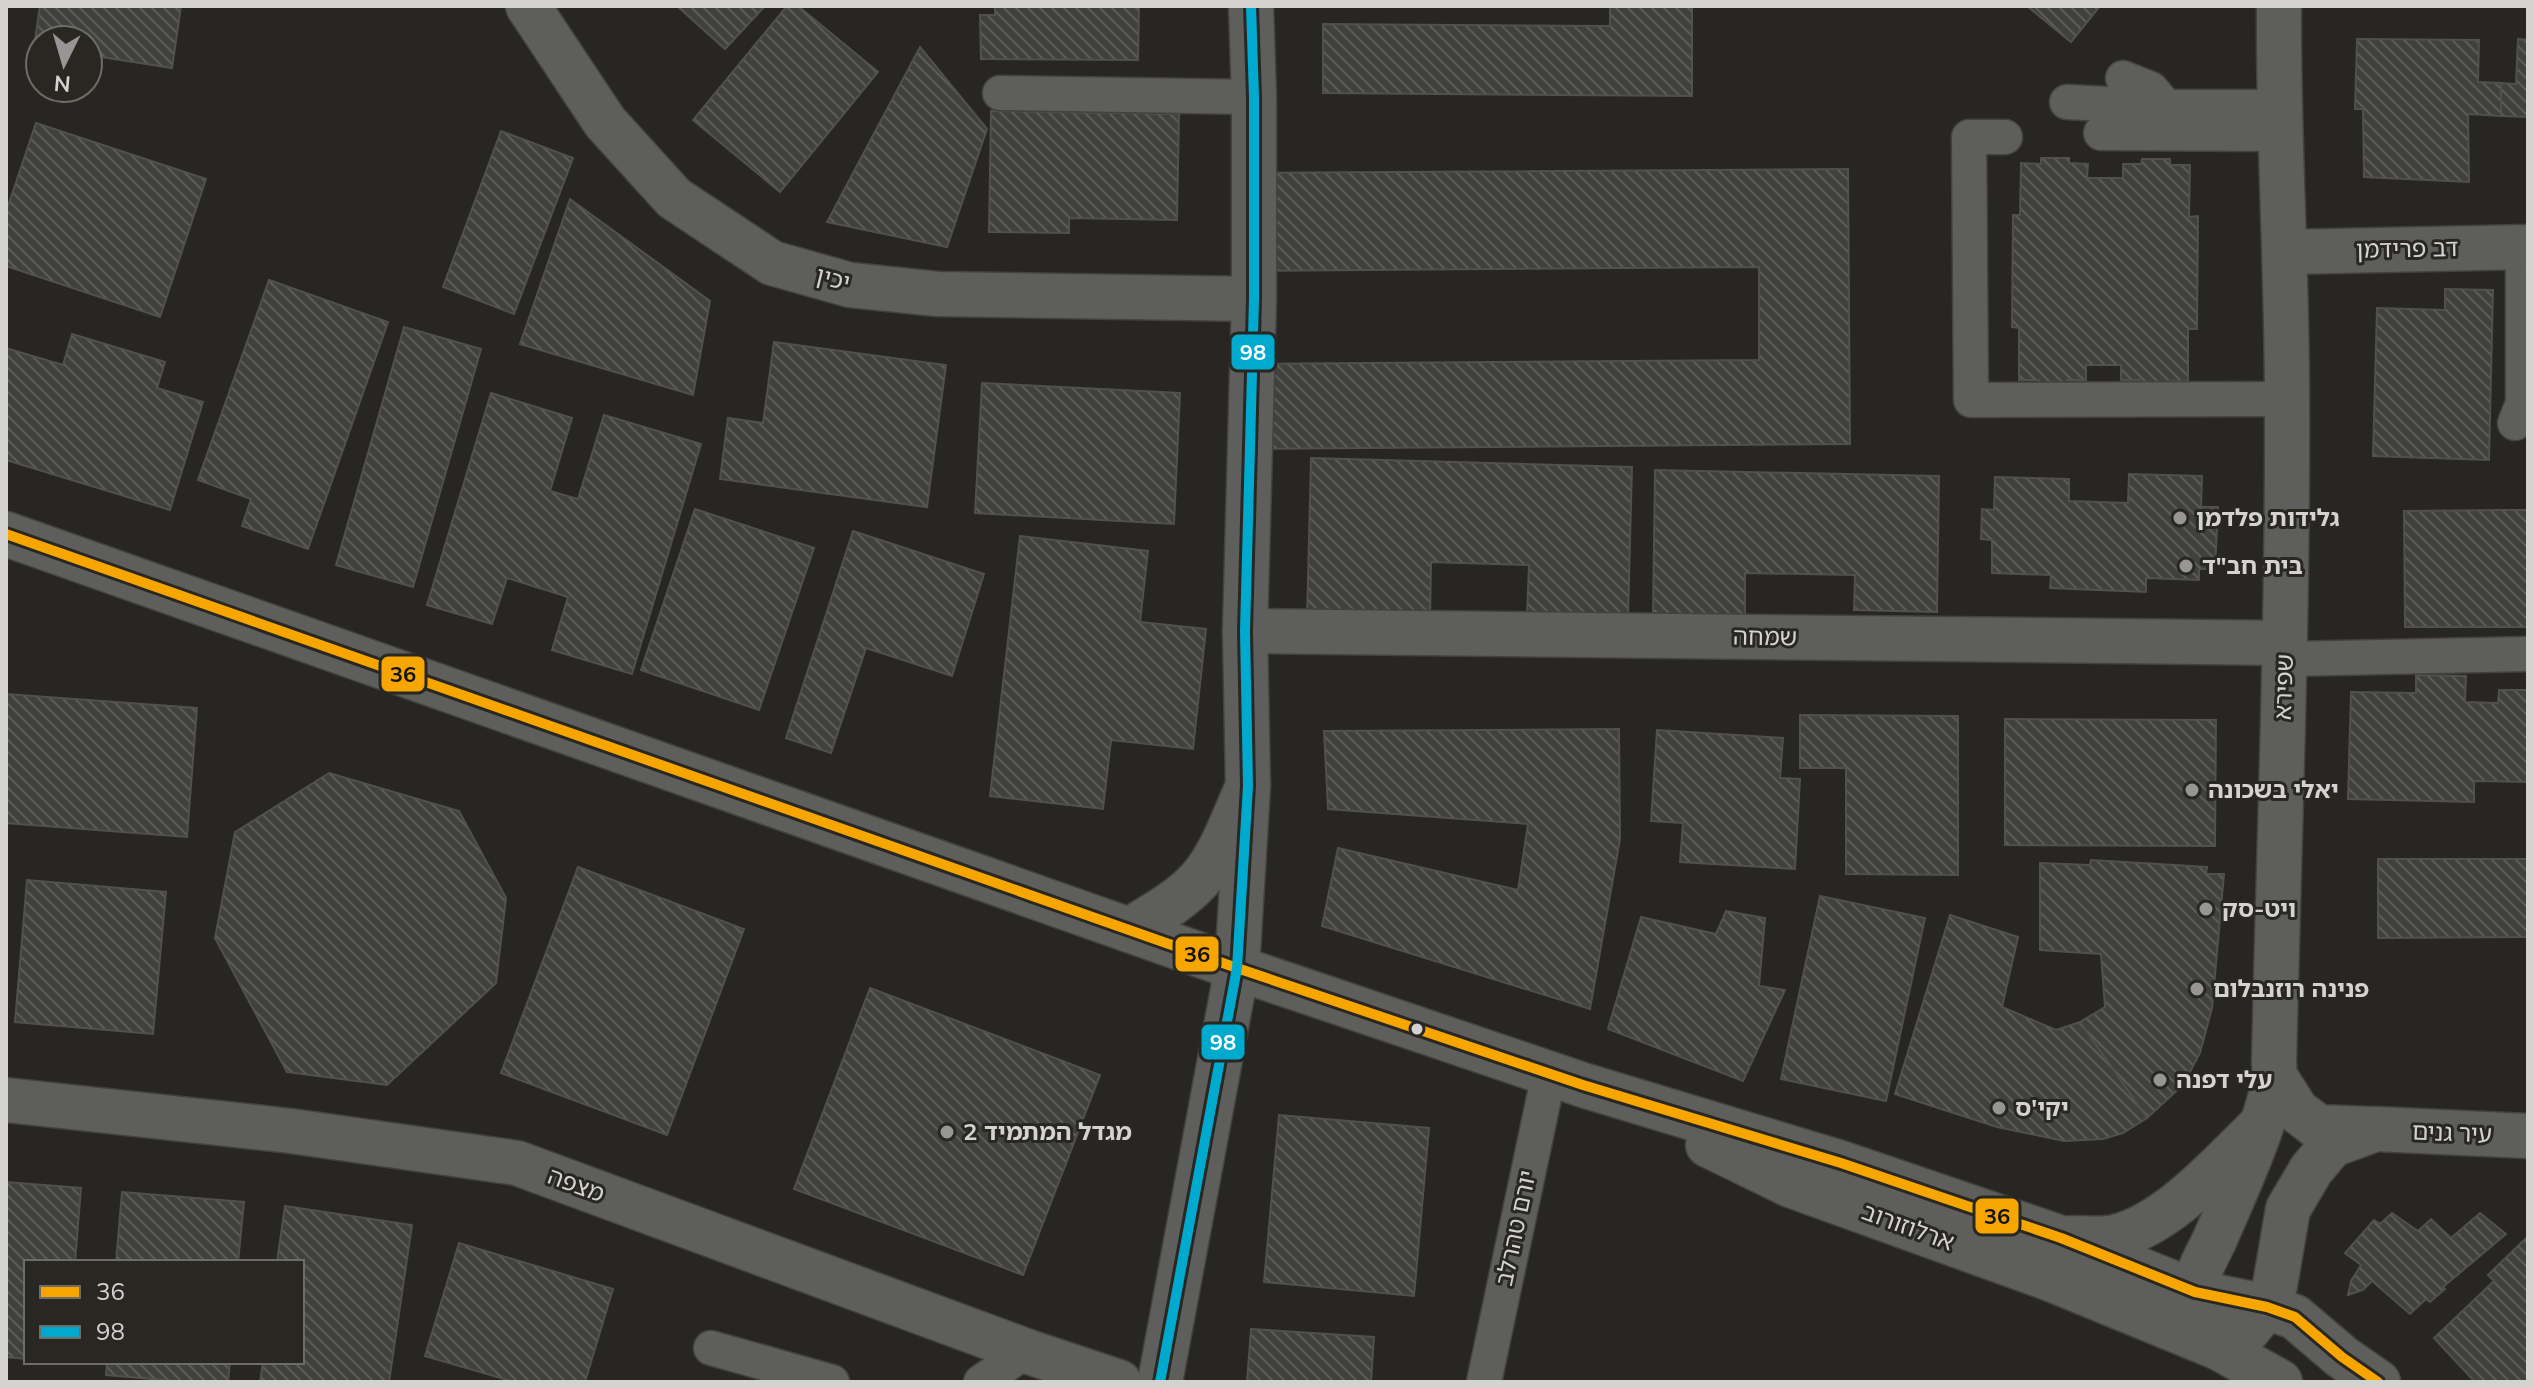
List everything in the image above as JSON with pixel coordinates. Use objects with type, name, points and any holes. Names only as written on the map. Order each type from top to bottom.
[{"type":"street","name":"יכין","points":[[528,6],[605,122],[674,198],[772,263],[850,285],[938,294],[1254,299]]},
{"type":"street","points":[[1160,1382],[1237,968],[1248,786],[1245,631],[1254,299],[1251,6]]},
{"type":"street","name":"שפירא","points":[[2195,1292],[2261,1125],[2276,1078],[2287,399],[2285,252],[2278,120],[2279,6]]},
{"type":"street","name":"דב פרידמן","points":[[2285,252],[2526,247]]},
{"type":"street","name":"ארלוזורוב","points":[[6,534],[1237,968],[1566,1079],[1841,1163],[2061,1238],[2195,1292],[2267,1307],[2295,1317],[2342,1357],[2378,1382]]},
{"type":"street","name":"שמחה","points":[[1245,631],[2284,651]]},
{"type":"street","points":[[1129,930],[1174,903],[1201,878],[1248,786]]},
{"type":"street","name":"עיר גנים","points":[[2276,1078],[2297,1111],[2318,1127],[2528,1136]]},
{"type":"street","name":"ארלוזורוב","points":[[1566,1079],[1790,1185],[2048,1278],[2219,1348],[2280,1382]]},
{"type":"street","name":"מצפה","points":[[6,1100],[291,1131],[517,1163],[1026,1351],[1119,1382]]},
{"type":"street","points":[[2061,1238],[2113,1238],[2141,1228],[2193,1189],[2261,1125]]},
{"type":"street","name":"עיר גנים","points":[[2219,1348],[2246,1332],[2267,1307],[2275,1285],[2288,1209],[2311,1170],[2332,1145],[2376,1129]]},
{"type":"street","points":[[2195,1292],[2203,1319],[2219,1348]]},
{"type":"lane","points":[[2123,78],[2151,89],[2167,107]]},
{"type":"lane","points":[[1000,93],[1254,97]]},
{"type":"lane","points":[[2067,102],[2167,107],[2278,120]]},
{"type":"lane","points":[[2101,133],[2278,120]]},
{"type":"lane","points":[[2005,137],[1969,137],[1971,400],[2287,399]]},
{"type":"lane","points":[[2515,423],[2523,403],[2526,247]]},
{"type":"lane","points":[[2284,651],[2528,654]]},
{"type":"lane","name":"יורם טהרלב","points":[[1484,1382],[1566,1079]]},
{"type":"lane","points":[[711,1348],[832,1382]]},
{"type":"lane","points":[[981,1382],[1026,1351]]},
{"type":"building","points":[[40,6],[181,6],[172,68],[104,57],[104,24],[37,24]]},
{"type":"building","points":[[677,6],[765,6],[725,49]]},
{"type":"building","points":[[787,6],[798,6],[878,72],[780,192],[693,120]]},
{"type":"building","points":[[995,6],[1139,6],[1138,60],[981,59],[980,15],[995,15]]},
{"type":"building","points":[[1610,6],[1692,6],[1692,96],[1323,93],[1323,24],[1610,26]]},
{"type":"building","points":[[2027,6],[2100,6],[2071,42]]},
{"type":"building","points":[[2357,39],[2479,40],[2478,82],[2501,83],[2501,116],[2468,114],[2469,182],[2364,177],[2363,109],[2355,109]]},
{"type":"building","points":[[2518,39],[2528,40],[2528,117],[2501,116],[2501,83],[2516,84]]},
{"type":"building","points":[[920,47],[987,129],[947,247],[827,222]]},
{"type":"building","points":[[991,111],[1179,114],[1177,220],[1069,218],[1069,233],[989,232]]},
{"type":"building","points":[[36,123],[206,179],[160,317],[6,266],[6,212]]},
{"type":"building","points":[[501,131],[573,158],[514,314],[443,287]]},
{"type":"building","points":[[2041,158],[2069,158],[2069,163],[2088,164],[2087,178],[2123,178],[2123,164],[2141,164],[2142,159],[2170,159],[2170,165],[2190,165],[2189,217],[2198,216],[2197,329],[2188,329],[2188,381],[2168,381],[2168,386],[2140,386],[2140,380],[2121,380],[2121,365],[2086,365],[2086,380],[2067,380],[2067,386],[2039,385],[2039,380],[2019,380],[2019,328],[2012,327],[2013,215],[2020,215],[2021,163],[2041,164]]},
{"type":"building","points":[[1848,169],[1850,444],[1248,449],[1248,364],[1759,360],[1759,267],[1248,271],[1247,173]]},
{"type":"building","points":[[570,199],[710,301],[693,395],[520,344]]},
{"type":"building","points":[[269,280],[388,322],[308,549],[242,526],[251,499],[198,480]]},
{"type":"building","points":[[2445,289],[2493,290],[2489,460],[2373,456],[2377,308],[2445,310]]},
{"type":"building","points":[[404,327],[481,349],[413,587],[336,565]]},
{"type":"building","points":[[72,334],[165,362],[157,388],[203,402],[170,510],[6,460],[6,348],[63,365]]},
{"type":"building","points":[[774,342],[946,365],[927,507],[720,479],[728,418],[763,423]]},
{"type":"building","points":[[982,383],[1180,393],[1174,524],[975,513]]},
{"type":"building","points":[[491,393],[572,418],[550,491],[578,499],[604,415],[701,444],[632,674],[552,650],[568,597],[507,578],[492,624],[427,605]]},
{"type":"building","points":[[1311,458],[1632,467],[1628,617],[1527,615],[1529,565],[1431,562],[1430,623],[1307,620]]},
{"type":"building","points":[[1655,470],[1939,476],[1937,612],[1854,610],[1855,575],[1745,573],[1745,617],[1653,616]]},
{"type":"building","points":[[2129,474],[2202,476],[2201,507],[2218,507],[2215,569],[2199,569],[2199,580],[2146,578],[2146,592],[2050,588],[2051,575],[1992,573],[1992,540],[1981,539],[1982,509],[1994,510],[1995,477],[2069,479],[2069,501],[2128,503]]},
{"type":"building","points":[[695,509],[814,548],[759,710],[641,670]]},
{"type":"building","points":[[2528,510],[2528,627],[2405,627],[2404,511]]},
{"type":"building","points":[[853,531],[984,574],[952,676],[866,648],[831,753],[786,738]]},
{"type":"building","points":[[1020,536],[1148,551],[1140,622],[1206,629],[1193,749],[1111,740],[1103,809],[990,796]]},
{"type":"building","points":[[2416,675],[2466,676],[2465,702],[2498,703],[2499,690],[2528,690],[2528,782],[2474,781],[2474,802],[2348,799],[2351,692],[2416,693]]},
{"type":"building","points":[[6,694],[197,708],[187,837],[6,823]]},
{"type":"building","points":[[1800,715],[1958,716],[1958,875],[1846,874],[1846,768],[1800,768]]},
{"type":"building","points":[[2005,719],[2216,720],[2215,846],[2005,845]]},
{"type":"building","points":[[1619,729],[1620,839],[1590,1009],[1322,926],[1338,848],[1518,890],[1528,824],[1328,809],[1324,731]]},
{"type":"building","points":[[1657,730],[1783,738],[1780,778],[1800,779],[1795,869],[1680,862],[1683,823],[1651,821]]},
{"type":"building","points":[[329,773],[459,811],[506,898],[496,983],[387,1085],[287,1072],[215,938],[235,832]]},
{"type":"building","points":[[2378,859],[2528,859],[2528,937],[2378,938]]},
{"type":"building","points":[[2091,860],[2207,867],[2206,874],[2224,874],[2212,1008],[2200,1053],[2183,1085],[2147,1118],[2080,1022],[2105,1007],[2101,954],[2040,950],[2040,863],[2090,865]]},
{"type":"building","points":[[578,867],[744,929],[667,1135],[501,1073]]},
{"type":"building","points":[[27,880],[166,892],[153,1034],[15,1022]]},
{"type":"building","points":[[1820,896],[1925,918],[1886,1101],[1781,1079]]},
{"type":"building","points":[[1726,911],[1765,918],[1759,986],[1785,990],[1743,1081],[1608,1029],[1641,917],[1716,934]]},
{"type":"building","points":[[1950,915],[2018,937],[2002,1007],[2056,1030],[2080,1022],[2147,1118],[2123,1133],[2103,1139],[2064,1141],[1997,1127],[1895,1094]]},
{"type":"building","name":"מגדל המתמיד 2","points":[[870,988],[1100,1075],[1023,1275],[794,1189]]},
{"type":"building","points":[[1279,1115],[1429,1128],[1414,1296],[1264,1282]]},
{"type":"building","points":[[6,1182],[81,1188],[75,1260],[24,1260],[24,1359],[6,1357]]},
{"type":"building","points":[[122,1192],[244,1202],[238,1260],[116,1260]]},
{"type":"building","points":[[285,1206],[412,1225],[389,1382],[260,1382],[263,1364],[304,1364],[304,1260],[277,1260]]},
{"type":"building","points":[[2392,1213],[2418,1231],[2431,1219],[2451,1238],[2480,1213],[2506,1234],[2443,1287],[2445,1289],[2430,1302],[2426,1299],[2410,1314],[2372,1281],[2363,1290],[2348,1295],[2351,1281],[2361,1265],[2345,1253],[2374,1220],[2380,1224]]},
{"type":"building","points":[[2528,1236],[2528,1381],[2475,1382],[2434,1338],[2494,1281],[2488,1275]]},
{"type":"building","points":[[459,1243],[613,1289],[585,1382],[514,1382],[425,1356]]},
{"type":"building","points":[[1251,1329],[1374,1337],[1371,1382],[1247,1382]]},
{"type":"building","points":[[107,1364],[230,1364],[228,1382],[106,1375]]},
{"type":"transit line","name":"98","points":[[1160,1382],[1237,968],[1248,786],[1245,631],[1254,299],[1251,6]]},
{"type":"transit line","name":"36","points":[[6,534],[1237,968],[1583,1085],[1841,1163],[2061,1238],[2195,1292],[2267,1307],[2295,1317],[2342,1357],[2378,1382]]},
{"type":"place","name":"גלידות פלדמן","points":[[2180,518]]},
{"type":"place","name":"בית חב\"ד","points":[[2186,566]]},
{"type":"place","name":"יאלי בשכונה","points":[[2192,790]]},
{"type":"place","name":"ויט-סק","points":[[2206,909]]},
{"type":"place","name":"פנינה רוזנבלום","points":[[2197,989]]},
{"type":"place","name":"עלי דפנה","points":[[2160,1080]]},
{"type":"place","name":"יקי'ס","points":[[1999,1108]]},
{"type":"place","name":"מגדל המתמיד 2","points":[[947,1132]]}]
